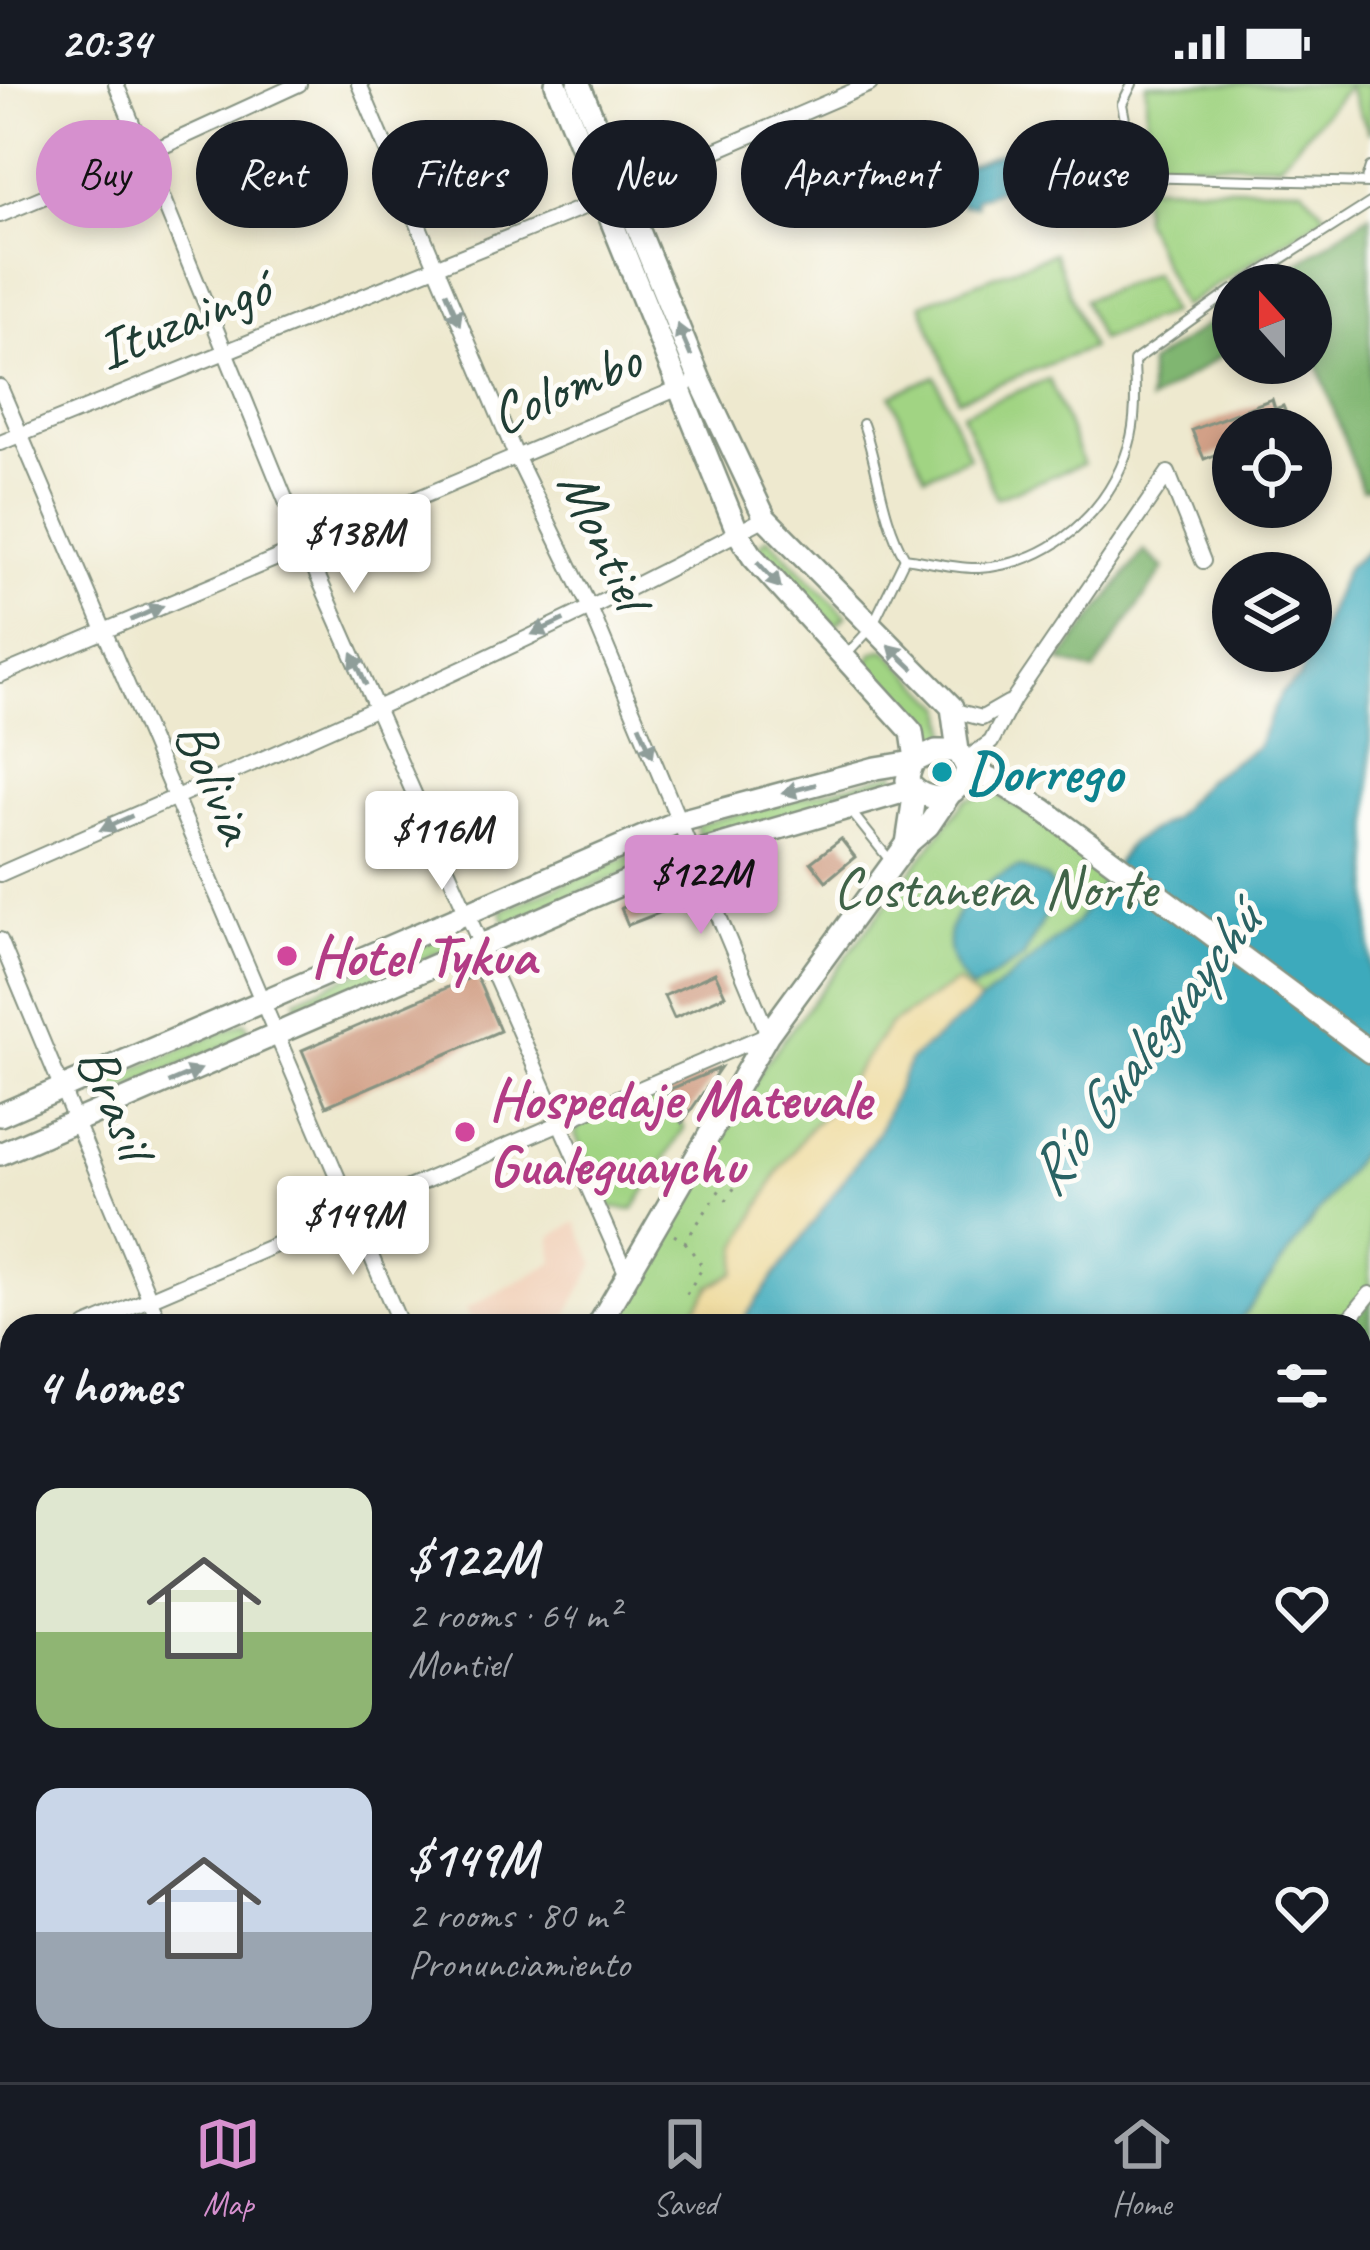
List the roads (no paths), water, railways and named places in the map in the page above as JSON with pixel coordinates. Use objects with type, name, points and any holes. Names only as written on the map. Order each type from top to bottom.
[{"type":"main road","points":[[556,84],[574,120]]},
{"type":"main road","points":[[579,84],[589,120]]},
{"type":"main road","points":[[622,228],[677,389],[738,533],[753,557],[912,732],[914,760],[908,780],[914,789],[933,799],[950,795]]},
{"type":"main road","points":[[605,1314],[768,1034],[908,844],[965,781],[955,711],[765,518],[627,228]]},
{"type":"main road","points":[[0,1115],[680,821],[936,751],[963,760],[1044,810],[1370,1052]]},
{"type":"main road","points":[[0,1154],[693,853],[914,789]]},
{"type":"main road","points":[[908,844],[914,789]]},
{"type":"street","points":[[116,84],[131,120]]},
{"type":"street","points":[[172,142],[299,84]]},
{"type":"street","name":"Montiel","points":[[359,84],[516,456],[590,608],[768,1034]]},
{"type":"street","name":"Ituzaingó","points":[[717,146],[839,90],[870,84]]},
{"type":"street","points":[[0,215],[36,200]]},
{"type":"street","name":"Ituzaingó","points":[[0,443],[572,210]]},
{"type":"street","points":[[172,220],[304,544],[628,1275]]},
{"type":"street","name":"Colombo","points":[[0,675],[700,380]]},
{"type":"street","name":"Bolivia","points":[[0,387],[396,1314]]},
{"type":"street","points":[[963,760],[991,742],[1012,700],[1168,473],[1202,561]]},
{"type":"street","points":[[0,874],[377,708],[590,608],[765,518]]},
{"type":"street","points":[[955,711],[982,718],[1012,700]]},
{"type":"street","name":"Brasil","points":[[0,940],[156,1314]]},
{"type":"street","points":[[114,1314],[768,1034]]},
{"type":"lane","points":[[1132,84],[1122,104],[1136,177],[1368,182],[1370,167]]},
{"type":"lane","points":[[1273,264],[1370,203]]},
{"type":"lane","points":[[905,557],[977,568],[1012,562],[1062,541],[1090,517],[1113,486],[1130,442],[1134,361],[1212,305]]},
{"type":"lane","points":[[863,424],[876,458],[890,532],[905,557]]},
{"type":"lane","points":[[843,658],[871,628],[905,557]]},
{"type":"lane","points":[[848,808],[893,864]]},
{"type":"water","points":[[1003,152],[1003,188],[979,197],[979,161]]},
{"type":"water","name":"Río Gualeguaychú","points":[[1370,549],[1370,1140],[1245,1314],[748,1314],[879,1131],[910,1060],[1076,923],[1130,843],[1171,819],[1207,779],[1257,747],[1281,693],[1302,672],[1332,672],[1332,602],[1347,567]]},
{"type":"water","points":[[1020,867],[1047,878],[1057,895],[1023,958],[972,990],[956,970],[949,950],[955,918],[976,892]]},
{"type":"place","name":"Dorrego","points":[[942,772]]},
{"type":"place","name":"Hotel Tykua","points":[[287,956]]},
{"type":"place","name":"Hospedaje Matevale Gualeguaychu","points":[[465,1132]]},
{"type":"park label","name":"Costanera Norte","points":[[995,888]]}]
